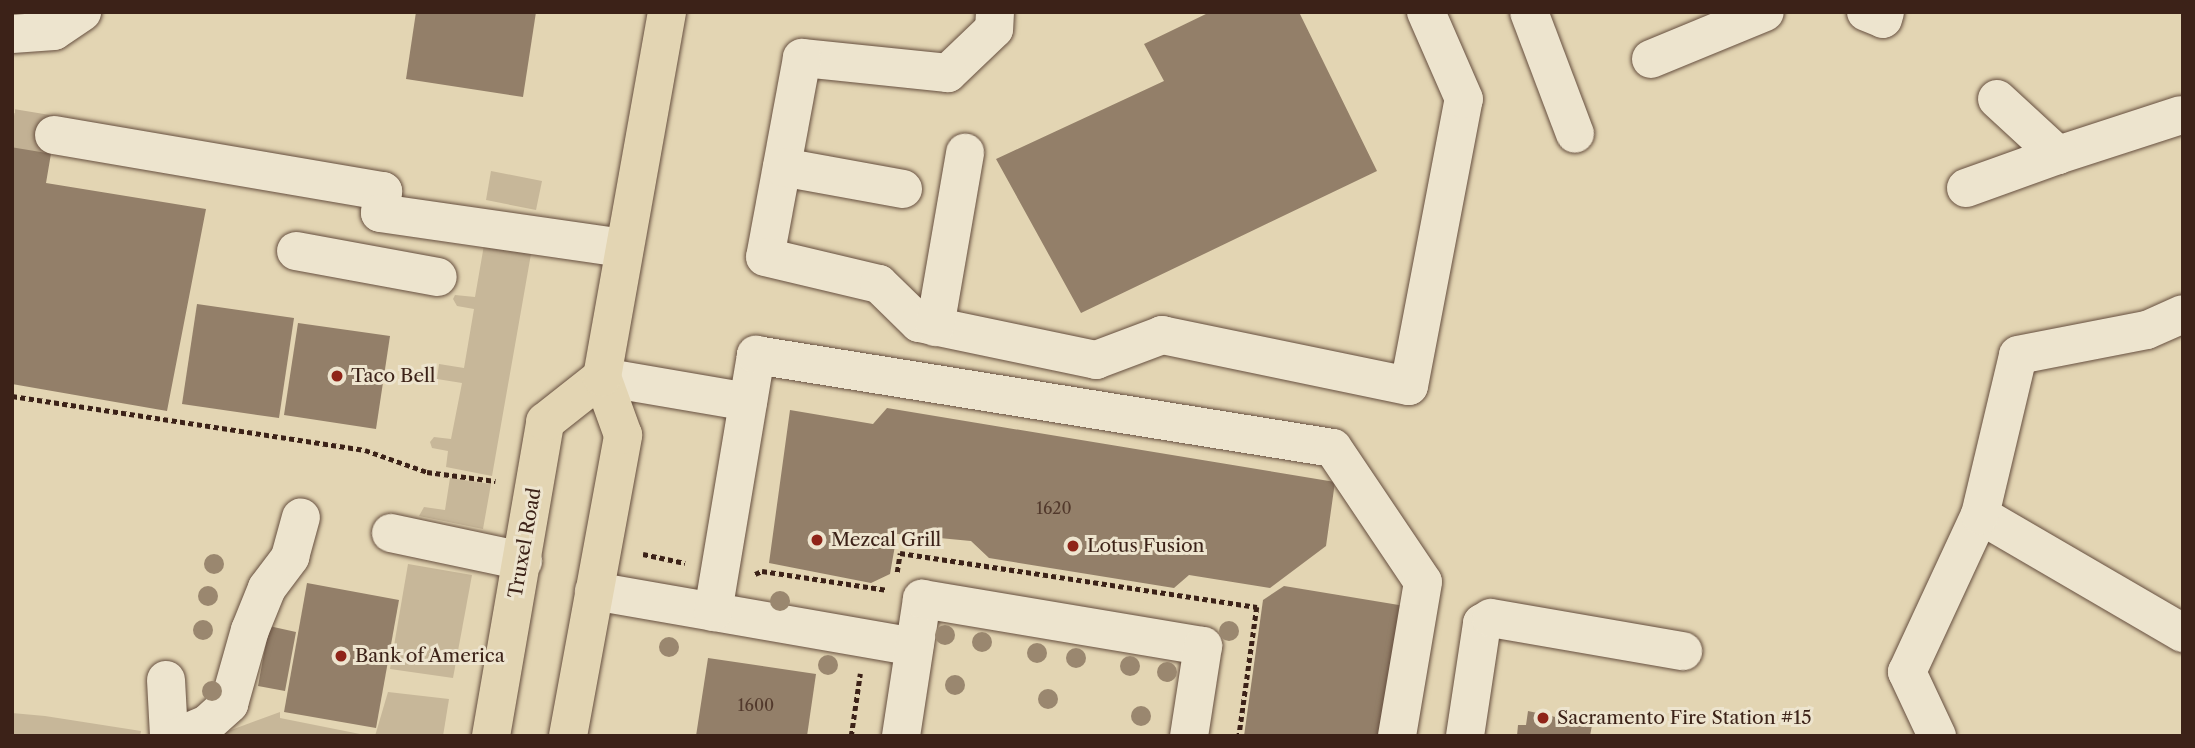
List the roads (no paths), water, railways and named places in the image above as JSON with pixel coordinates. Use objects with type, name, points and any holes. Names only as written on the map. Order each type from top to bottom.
[{"type":"main road","points":[[568,736],[623,435],[602,377],[667,12]]},
{"type":"main road","name":"Truxel Road","points":[[491,736],[545,422],[602,377]]},
{"type":"street","points":[[12,34],[54,30],[82,12]]},
{"type":"street","points":[[995,12],[994,29],[948,73],[803,58],[765,257],[880,284],[919,323],[1096,360],[1163,335],[1409,386],[1464,99],[1426,12]]},
{"type":"street","points":[[1529,12],[1576,134]]},
{"type":"street","points":[[1651,59],[1765,12]]},
{"type":"street","points":[[1866,12],[1882,19],[1885,12]]},
{"type":"street","points":[[1997,99],[2058,155]]},
{"type":"street","points":[[1966,188],[2181,116]]},
{"type":"street","points":[[54,135],[383,191],[380,212],[624,248]]},
{"type":"street","points":[[935,327],[965,153]]},
{"type":"street","points":[[782,167],[903,189]]},
{"type":"street","points":[[296,251],[438,277]]},
{"type":"street","points":[[1937,736],[1907,672],[1980,515],[2018,355],[2147,330],[2183,314]]},
{"type":"street","points":[[713,612],[756,355],[1333,448],[1423,582],[1397,736]]},
{"type":"street","points":[[602,377],[748,402]]},
{"type":"street","points":[[1980,515],[2183,634]]},
{"type":"street","points":[[179,736],[207,724],[229,704],[250,630],[267,588],[290,556],[301,517]]},
{"type":"street","points":[[391,533],[523,561]]},
{"type":"street","points":[[594,591],[915,647]]},
{"type":"street","points":[[901,736],[922,599],[1203,646],[1189,736]]},
{"type":"street","points":[[1465,736],[1482,623],[1491,618],[1683,652]]},
{"type":"street","points":[[166,680],[169,736]]},
{"type":"tunnel","points":[[12,128],[54,135]]},
{"type":"place","name":"Taco Bell","points":[[337,376]]},
{"type":"place","name":"Mezcal Grill","points":[[817,540]]},
{"type":"place","name":"Lotus Fusion","points":[[1073,546]]},
{"type":"place","name":"Bank of America","points":[[341,656]]},
{"type":"place","name":"Sacramento Fire Station #15","points":[[1543,718]]}]
